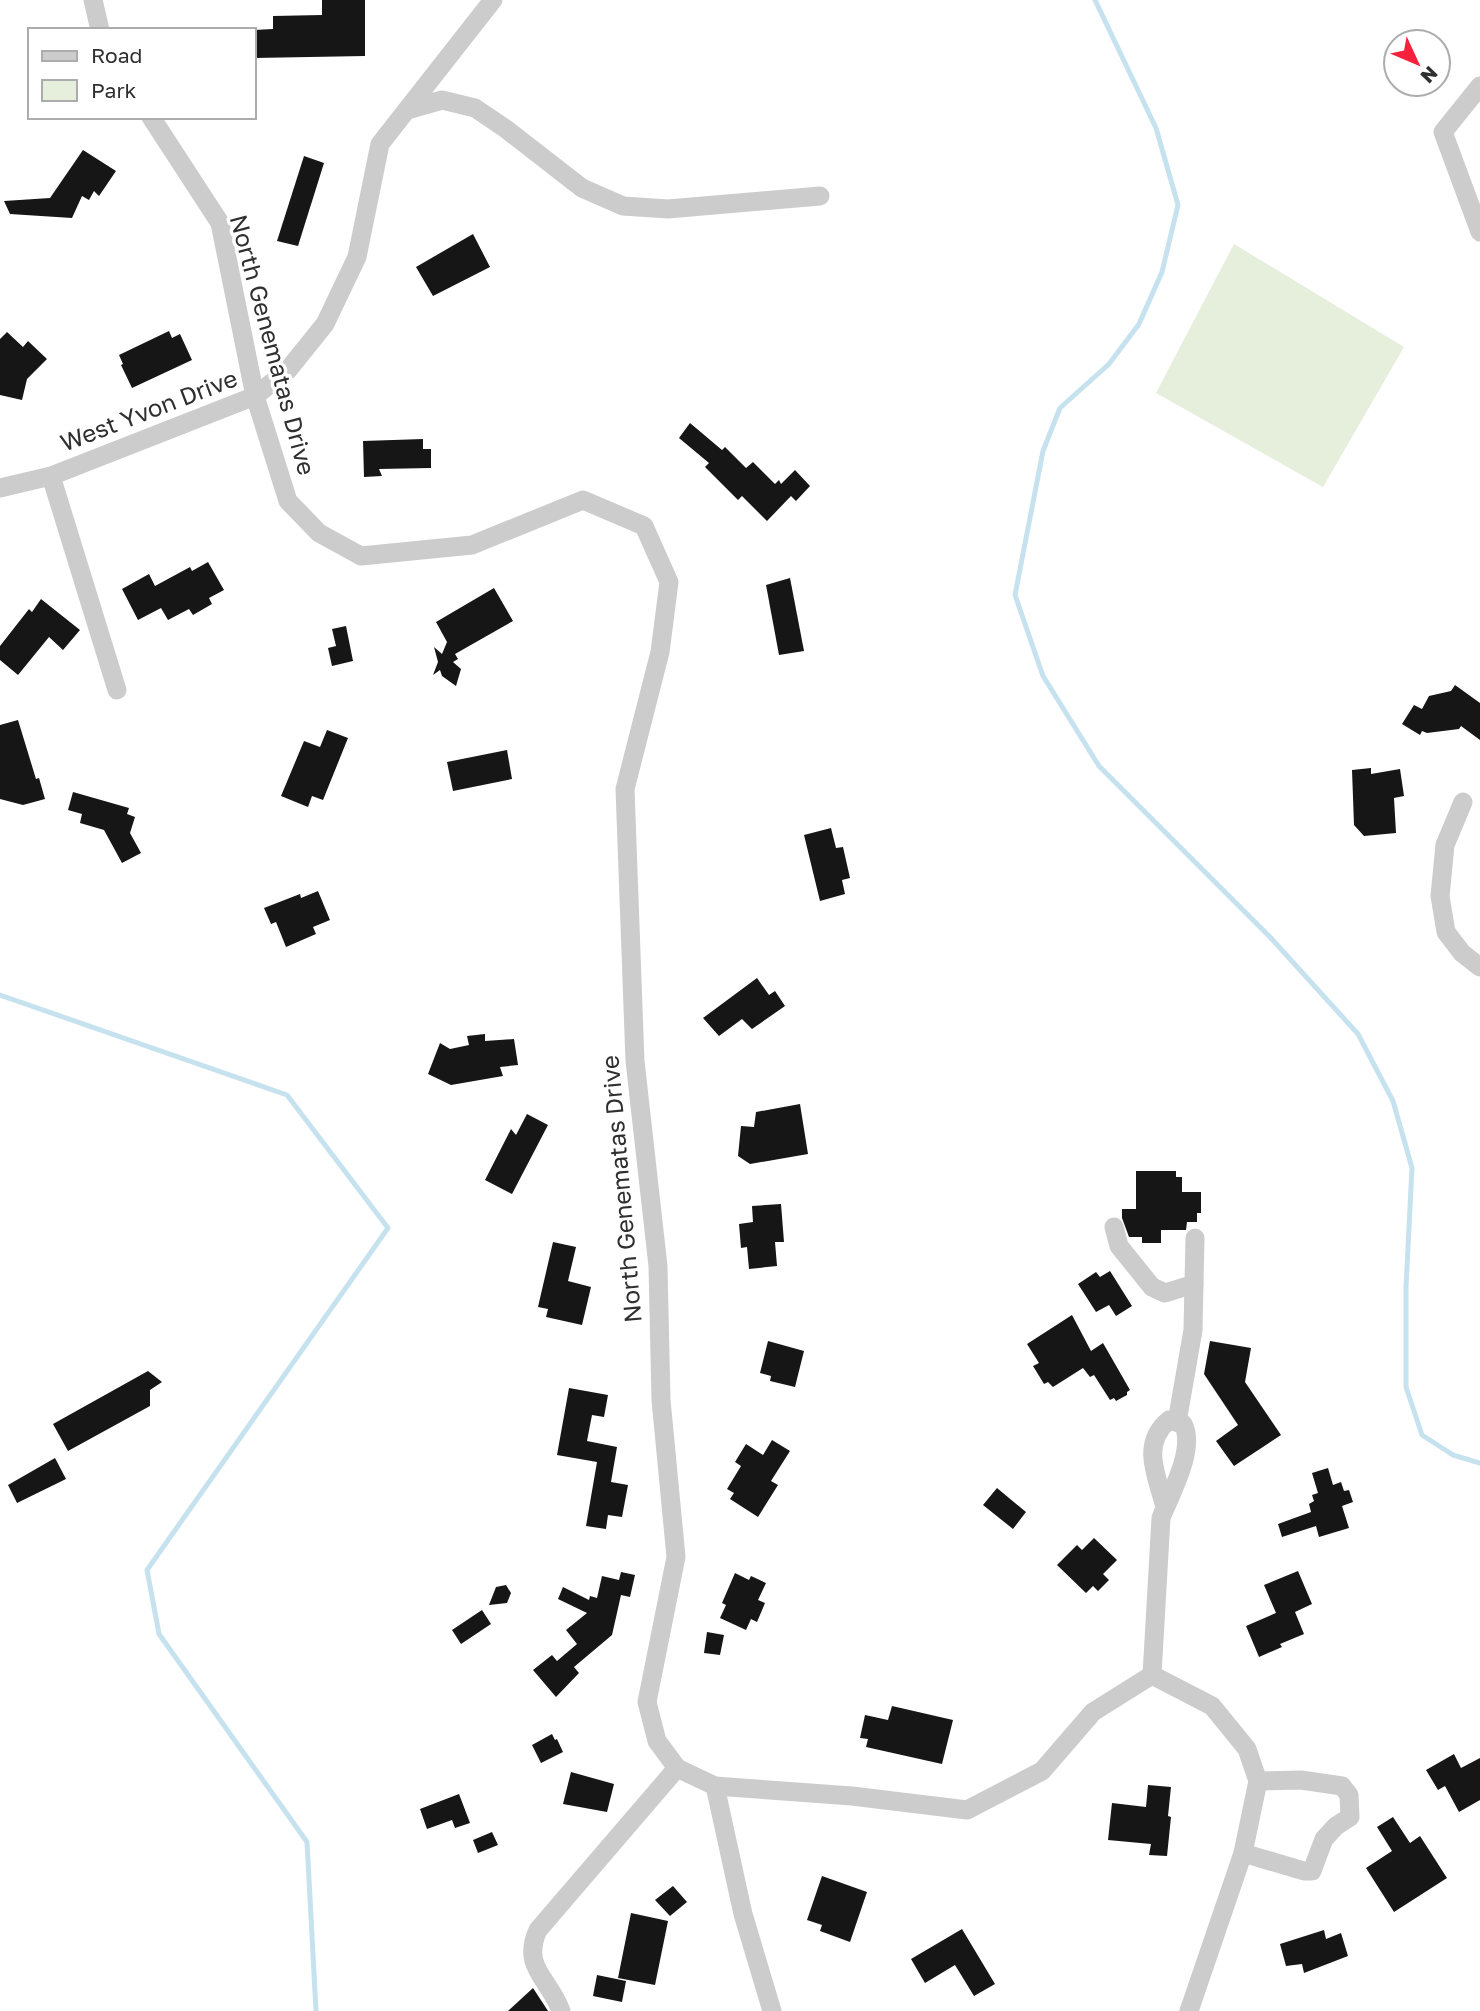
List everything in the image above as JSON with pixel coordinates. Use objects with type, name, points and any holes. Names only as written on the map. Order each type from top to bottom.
[{"type":"street","points":[[93,0],[100,28]]},
{"type":"street","name":"West Yvon Drive","points":[[0,488],[51,476],[255,396],[288,370],[325,324],[357,257],[380,144],[493,0]]},
{"type":"street","points":[[1480,86],[1444,132],[1480,232]]},
{"type":"street","points":[[407,110],[442,100],[475,108],[582,188],[623,206],[668,209],[820,196]]},
{"type":"street","name":"North Genematas Drive","points":[[152,119],[220,223],[255,396],[288,501],[319,534],[361,556],[472,545],[583,500],[644,526],[669,582],[660,652],[625,789],[635,1061],[658,1266],[661,1400],[676,1557],[647,1702],[657,1741],[677,1768],[715,1786],[852,1796],[967,1810],[1042,1771],[1093,1713],[1152,1675]]},
{"type":"street","points":[[51,476],[117,690]]},
{"type":"street","points":[[1464,802],[1445,845],[1440,896],[1447,932],[1462,953],[1480,967]]},
{"type":"street","points":[[1114,1227],[1119,1245],[1152,1287],[1165,1293],[1194,1283]]},
{"type":"street","points":[[1177,1422],[1193,1330],[1195,1238]]},
{"type":"street","points":[[1165,1507],[1151,1454],[1158,1429],[1169,1420],[1183,1424],[1187,1432],[1188,1448],[1161,1518],[1152,1675],[1212,1706],[1247,1749],[1258,1781],[1243,1853],[1189,2011]]},
{"type":"street","points":[[561,2011],[532,1961],[531,1944],[538,1930],[565,1897],[677,1768]]},
{"type":"street","points":[[1243,1853],[1312,1871],[1324,1839],[1336,1826],[1350,1817],[1349,1795],[1342,1786],[1301,1780],[1258,1781]]},
{"type":"street","points":[[715,1786],[743,1914],[772,2011]]},
{"type":"green space","points":[[1234,244],[1404,347],[1323,487],[1156,393]]},
{"type":"building","points":[[322,0],[365,0],[365,56],[256,58],[256,30],[273,29],[273,16],[322,15]]},
{"type":"building","points":[[83,150],[116,171],[99,196],[94,191],[89,200],[82,196],[72,218],[10,214],[4,201],[50,198]]},
{"type":"building","points":[[304,156],[324,163],[298,246],[277,241]]},
{"type":"building","points":[[473,234],[490,267],[433,296],[416,267]]},
{"type":"building","points":[[169,331],[172,338],[180,334],[192,360],[132,388],[119,355]]},
{"type":"building","points":[[7,332],[23,347],[28,341],[47,359],[27,379],[22,400],[0,395],[0,339]]},
{"type":"building","points":[[690,423],[722,450],[725,447],[746,468],[753,462],[775,484],[779,480],[781,484],[795,470],[810,486],[796,501],[791,496],[767,521],[742,496],[738,500],[705,467],[709,463],[679,438]]},
{"type":"building","points":[[423,439],[423,449],[431,449],[431,468],[379,469],[382,476],[364,477],[363,441]]},
{"type":"building","points":[[208,562],[224,590],[209,598],[212,604],[193,615],[189,609],[168,620],[161,608],[138,620],[122,589],[149,574],[155,586],[190,567],[192,571]]},
{"type":"building","points":[[790,578],[804,651],[779,655],[766,585]]},
{"type":"building","points":[[494,588],[513,621],[455,654],[458,659],[453,662],[461,669],[456,686],[442,676],[440,670],[433,675],[438,662],[434,647],[442,654],[447,642],[436,622]]},
{"type":"building","points":[[41,599],[80,630],[63,650],[49,637],[18,675],[0,660],[0,646],[29,609],[32,612]]},
{"type":"building","points":[[346,626],[353,661],[332,666],[328,648],[336,646],[332,629]]},
{"type":"building","points":[[1455,685],[1480,703],[1480,740],[1461,726],[1459,729],[1427,733],[1422,731],[1420,735],[1402,724],[1414,705],[1422,709],[1429,696],[1451,691]]},
{"type":"building","points":[[18,720],[45,799],[23,805],[0,799],[0,725]]},
{"type":"building","points":[[327,730],[348,738],[323,800],[312,796],[308,807],[281,796],[304,741],[320,747]]},
{"type":"building","points":[[507,750],[512,779],[453,791],[447,762]]},
{"type":"building","points":[[1371,768],[1371,774],[1400,769],[1404,796],[1394,798],[1396,833],[1364,836],[1354,825],[1352,770]]},
{"type":"building","points":[[73,792],[129,808],[127,814],[135,817],[130,833],[141,853],[122,863],[104,830],[80,823],[82,814],[68,810]]},
{"type":"building","points":[[831,828],[836,848],[843,847],[850,878],[842,880],[845,894],[820,901],[804,835]]},
{"type":"building","points":[[318,891],[330,920],[313,927],[316,934],[286,947],[276,922],[271,924],[264,908],[300,894],[301,898]]},
{"type":"building","points":[[757,978],[769,995],[775,991],[785,1006],[752,1029],[742,1019],[719,1036],[703,1018]]},
{"type":"building","points":[[485,1034],[485,1041],[514,1039],[518,1065],[500,1067],[503,1076],[451,1085],[428,1074],[440,1043],[450,1049],[469,1045],[467,1036]]},
{"type":"building","points":[[800,1104],[808,1154],[750,1164],[738,1156],[741,1126],[754,1127],[756,1112]]},
{"type":"building","points":[[527,1114],[548,1125],[512,1194],[485,1180],[511,1129],[516,1135]]},
{"type":"building","points":[[1136,1171],[1176,1171],[1176,1177],[1182,1177],[1182,1192],[1201,1192],[1201,1213],[1197,1213],[1197,1222],[1187,1222],[1186,1230],[1161,1230],[1161,1243],[1142,1243],[1142,1237],[1129,1237],[1122,1218],[1122,1209],[1136,1209]]},
{"type":"building","points":[[781,1204],[784,1242],[775,1242],[777,1266],[749,1269],[747,1247],[741,1248],[739,1224],[753,1222],[752,1206]]},
{"type":"building","points":[[553,1242],[576,1247],[568,1281],[591,1287],[582,1325],[546,1317],[548,1309],[538,1307]]},
{"type":"building","points":[[1110,1271],[1132,1306],[1116,1316],[1109,1305],[1096,1312],[1078,1284],[1096,1272],[1100,1277]]},
{"type":"building","points":[[1072,1315],[1091,1351],[1103,1343],[1130,1390],[1127,1395],[1116,1401],[1114,1398],[1110,1400],[1094,1375],[1090,1377],[1083,1368],[1053,1387],[1048,1382],[1044,1384],[1033,1366],[1039,1363],[1027,1344]]},
{"type":"building","points":[[768,1341],[804,1351],[795,1387],[770,1381],[771,1376],[760,1373]]},
{"type":"building","points":[[1210,1341],[1251,1348],[1245,1382],[1281,1435],[1234,1466],[1216,1441],[1238,1425],[1204,1374]]},
{"type":"building","points":[[148,1371],[162,1382],[150,1390],[150,1406],[68,1451],[53,1424]]},
{"type":"building","points":[[569,1388],[608,1395],[604,1417],[592,1415],[587,1441],[617,1447],[611,1482],[628,1485],[622,1517],[608,1515],[606,1529],[586,1526],[597,1462],[557,1455]]},
{"type":"building","points":[[772,1440],[790,1451],[771,1481],[778,1485],[758,1517],[730,1499],[734,1493],[727,1489],[741,1466],[735,1462],[746,1444],[763,1455]]},
{"type":"building","points":[[55,1458],[66,1479],[17,1503],[8,1485]]},
{"type":"building","points":[[1328,1468],[1333,1485],[1341,1482],[1344,1491],[1349,1490],[1353,1502],[1342,1506],[1349,1528],[1319,1537],[1316,1526],[1282,1537],[1278,1524],[1311,1512],[1309,1504],[1314,1501],[1312,1495],[1318,1493],[1312,1473]]},
{"type":"building","points":[[997,1488],[1026,1512],[1013,1529],[983,1505]]},
{"type":"building","points":[[1094,1538],[1117,1560],[1103,1574],[1109,1580],[1098,1591],[1093,1586],[1086,1593],[1057,1565],[1077,1545],[1082,1550]]},
{"type":"building","points":[[1298,1571],[1312,1604],[1295,1612],[1304,1634],[1259,1657],[1246,1626],[1276,1613],[1264,1585]]},
{"type":"building","points":[[621,1572],[635,1575],[630,1597],[621,1595],[612,1635],[574,1667],[579,1673],[556,1697],[533,1670],[552,1655],[557,1661],[577,1644],[566,1630],[587,1613],[558,1599],[563,1587],[589,1600],[590,1596],[597,1598],[602,1576],[619,1580]]},
{"type":"building","points":[[735,1573],[749,1580],[751,1576],[766,1583],[758,1600],[765,1603],[757,1622],[751,1619],[746,1630],[720,1618],[726,1605],[722,1603]]},
{"type":"building","points":[[506,1585],[511,1593],[507,1603],[489,1605],[496,1587]]},
{"type":"building","points":[[482,1610],[491,1624],[461,1644],[452,1630]]},
{"type":"building","points":[[707,1632],[724,1635],[720,1655],[704,1653]]},
{"type":"building","points":[[892,1706],[953,1720],[942,1764],[866,1747],[868,1739],[860,1738],[865,1715],[888,1720]]},
{"type":"building","points":[[552,1734],[563,1752],[541,1763],[532,1745]]},
{"type":"building","points":[[1454,1754],[1461,1768],[1480,1758],[1480,1800],[1459,1812],[1445,1786],[1438,1790],[1426,1770]]},
{"type":"building","points":[[571,1772],[614,1784],[607,1812],[563,1804]]},
{"type":"building","points":[[1148,1785],[1171,1787],[1167,1856],[1149,1855],[1151,1844],[1108,1840],[1112,1803],[1146,1807]]},
{"type":"building","points":[[459,1794],[470,1823],[455,1828],[452,1820],[427,1829],[420,1809]]},
{"type":"building","points":[[1393,1817],[1410,1843],[1420,1836],[1447,1878],[1394,1912],[1366,1868],[1392,1851],[1377,1827]]},
{"type":"building","points":[[492,1832],[498,1845],[478,1853],[473,1840]]},
{"type":"building","points":[[822,1876],[867,1892],[850,1942],[820,1931],[822,1925],[807,1920]]},
{"type":"building","points":[[673,1886],[687,1902],[670,1916],[655,1900]]},
{"type":"building","points":[[631,1913],[668,1921],[655,1985],[618,1978]]},
{"type":"building","points":[[962,1929],[995,1984],[974,1996],[955,1965],[925,1983],[911,1959]]},
{"type":"building","points":[[1324,1930],[1326,1939],[1341,1933],[1348,1956],[1304,1973],[1302,1964],[1286,1966],[1280,1944]]},
{"type":"building","points":[[597,1975],[626,1981],[622,2002],[593,1996]]},
{"type":"building","points":[[533,1988],[548,2011],[508,2011]]},
{"type":"waterway","points":[[1095,0],[1156,128],[1178,205],[1162,272],[1139,324],[1109,364],[1060,408],[1043,451],[1015,595],[1043,676],[1099,766],[1270,937],[1358,1034],[1393,1101],[1412,1168],[1406,1287],[1406,1387],[1422,1435],[1453,1455],[1480,1463]]},
{"type":"waterway","points":[[0,995],[287,1095],[388,1228],[147,1570],[159,1634],[307,1842],[316,2011]]}]
